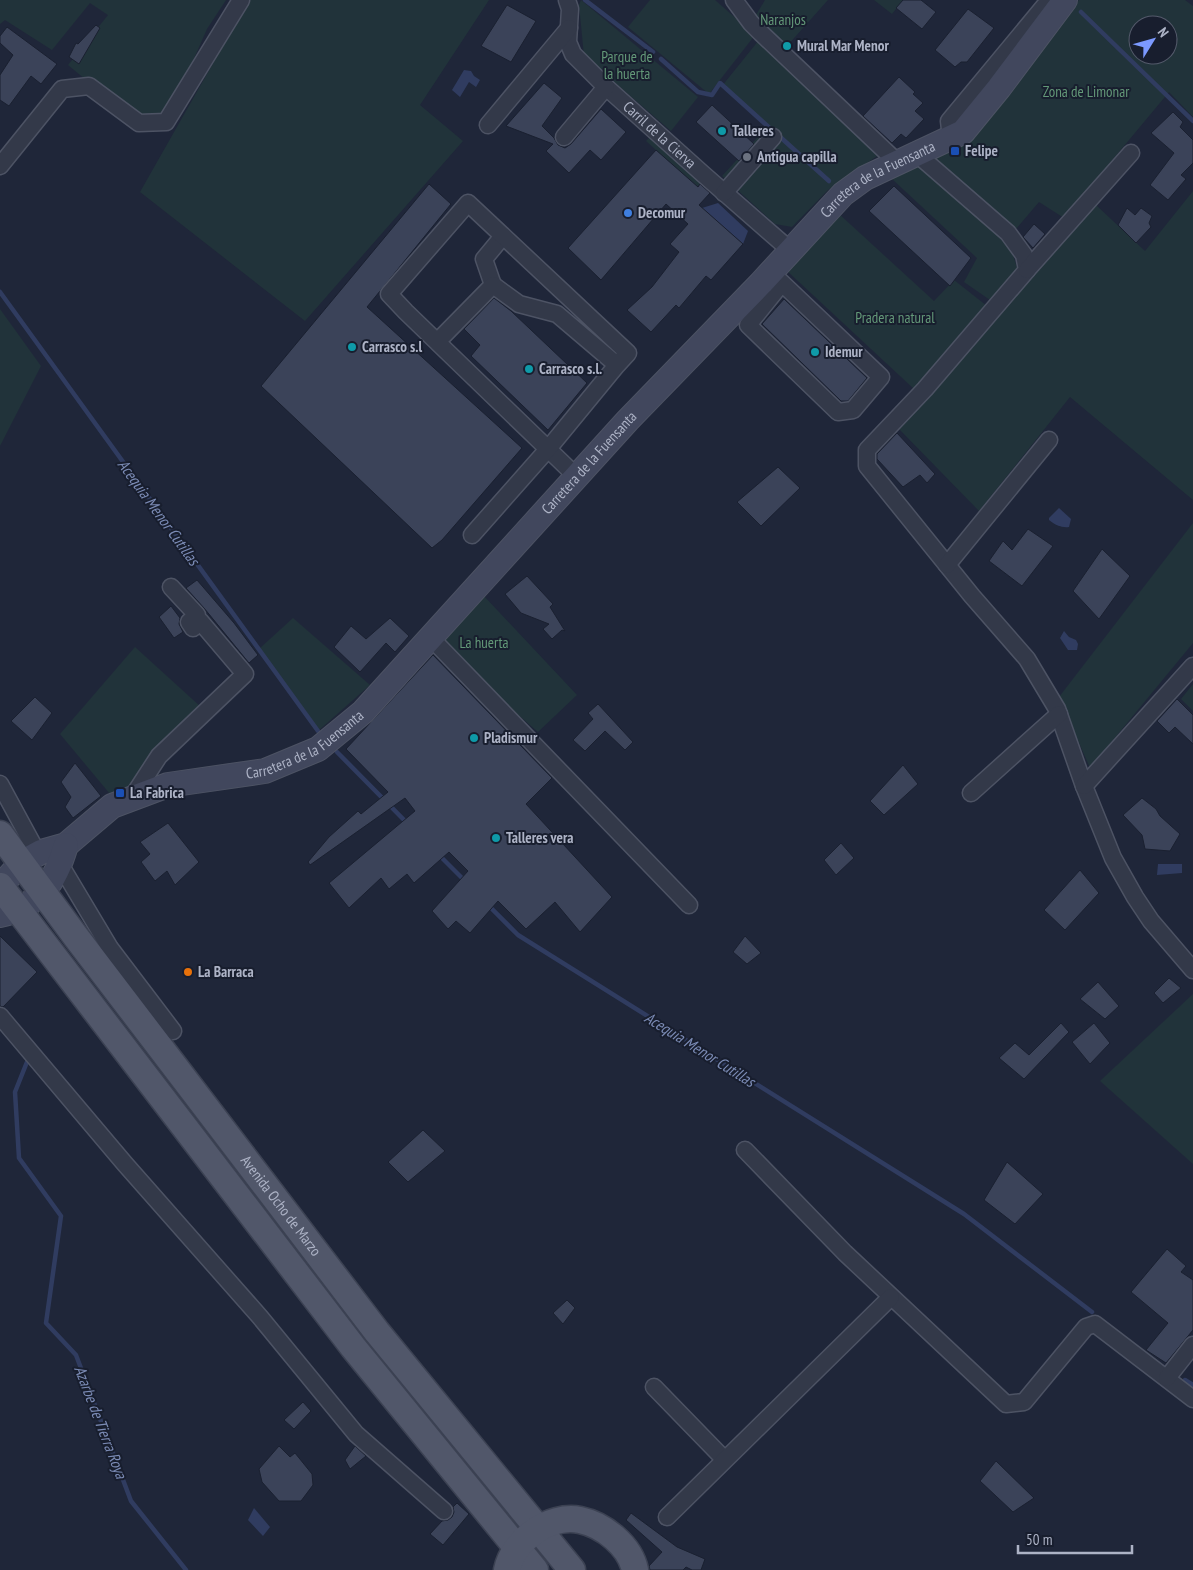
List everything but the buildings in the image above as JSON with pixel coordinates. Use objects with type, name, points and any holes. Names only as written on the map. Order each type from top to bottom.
[{"type":"main road","name":"Carretera de la Fuensanta","points":[[63,855],[112,806],[168,785],[265,771],[318,749],[363,712],[628,420],[776,278],[790,250],[843,194],[866,178],[963,132],[999,88],[1065,0]]},
{"type":"main road","name":"Avenida Ocho de Marzo","points":[[0,834],[30,858],[44,892],[377,1332],[572,1570]]},
{"type":"main road","points":[[0,887],[30,858],[63,855]]},
{"type":"main road","points":[[9,913],[44,892],[63,855]]},
{"type":"main road","name":"Avenida Ocho de Marzo","points":[[0,887],[9,913],[353,1347],[512,1559],[535,1570]]},
{"type":"main road","points":[[512,1559],[526,1537],[537,1529],[559,1521],[580,1520],[604,1529],[622,1544],[634,1564],[635,1570]]},
{"type":"street","points":[[0,166],[62,89],[89,86],[139,123],[166,122],[241,0]]},
{"type":"street","name":"Carril de la Cierva","points":[[566,0],[570,9],[568,42],[573,54],[606,87],[790,250]]},
{"type":"street","points":[[734,0],[756,28],[908,158],[1008,233],[1024,254],[1027,270]]},
{"type":"street","points":[[951,138],[949,121],[1046,4],[1047,0]]},
{"type":"street","points":[[488,124],[569,28]]},
{"type":"street","points":[[564,137],[606,87]]},
{"type":"street","points":[[724,193],[773,137]]},
{"type":"street","points":[[1131,153],[925,389],[867,450],[868,466],[947,565],[1027,659],[1059,714],[1084,786],[1113,858],[1151,921],[1193,970]]},
{"type":"street","points":[[472,535],[548,449],[628,353],[468,203],[389,294],[548,449]]},
{"type":"street","points":[[503,236],[484,259],[493,285],[520,304],[557,314],[617,366]]},
{"type":"street","points":[[776,278],[881,378],[854,410],[838,412],[748,325],[776,278]]},
{"type":"street","points":[[493,285],[437,342],[577,477]]},
{"type":"street","points":[[947,565],[1048,440]]},
{"type":"street","points":[[131,799],[159,756],[245,674],[200,621],[193,628],[189,622],[197,615],[171,587]]},
{"type":"street","points":[[431,638],[689,905]]},
{"type":"street","points":[[1084,786],[1193,666]]},
{"type":"street","points":[[971,793],[1059,714]]},
{"type":"street","points":[[0,784],[30,858]]},
{"type":"street","points":[[63,855],[110,948],[174,1031]]},
{"type":"street","points":[[0,1016],[125,1164],[260,1316],[356,1434],[444,1510]]},
{"type":"street","points":[[746,1150],[845,1253],[1006,1404],[1024,1402],[1086,1328],[1095,1324],[1193,1399]]},
{"type":"street","points":[[666,1516],[891,1297]]},
{"type":"street","points":[[1167,1378],[1193,1345]]},
{"type":"street","points":[[654,1387],[724,1460]]},
{"type":"green space","points":[[0,0],[226,0],[207,29],[166,122],[132,118],[68,65],[108,15],[90,3],[52,50],[5,20],[0,24]]},
{"type":"green space","points":[[249,0],[489,0],[420,105],[463,141],[305,321],[140,192]]},
{"type":"green space","name":"Parque de la huerta","points":[[581,0],[698,97],[671,131],[584,56],[579,5]]},
{"type":"green space","points":[[650,0],[715,0],[755,35],[709,94],[628,27]]},
{"type":"green space","name":"Naranjos","points":[[765,0],[828,0],[787,46],[751,23]]},
{"type":"green space","points":[[874,0],[903,0],[892,14]]},
{"type":"green space","name":"Zona de Limonar","points":[[1079,0],[1185,0],[1193,6],[1193,117],[1169,92],[1064,218],[1039,202],[1010,236],[936,158],[973,133]]},
{"type":"green space","points":[[759,40],[883,152],[828,190],[792,227],[775,224],[722,176],[768,126],[722,86]]},
{"type":"green space","points":[[650,137],[702,182],[697,187],[646,141]]},
{"type":"green space","points":[[917,164],[1010,245],[1018,271],[990,300],[964,282],[977,258],[891,178]]},
{"type":"green space","points":[[1193,191],[1193,500],[1070,397],[979,511],[899,429],[1096,205],[1145,251]]},
{"type":"green space","name":"Pradera natural","points":[[838,213],[934,301],[954,280],[987,306],[914,389],[785,269]]},
{"type":"green space","points":[[0,309],[41,366],[0,446]]},
{"type":"green space","points":[[1193,523],[1193,643],[1090,768],[1059,697]]},
{"type":"green space","name":"La huerta","points":[[484,596],[577,695],[538,732],[435,643]]},
{"type":"green space","points":[[293,618],[370,685],[318,731],[259,649]]},
{"type":"green space","points":[[135,647],[202,708],[132,785],[110,794],[60,734]]},
{"type":"green space","points":[[1193,684],[1193,711],[1181,699]]},
{"type":"green space","points":[[1193,994],[1193,1164],[1100,1081]]},
{"type":"water","points":[[464,70],[471,71],[480,80],[476,87],[469,82],[460,97],[452,90]]},
{"type":"water","points":[[718,203],[748,231],[743,244],[702,208]]},
{"type":"water","points":[[1059,508],[1071,519],[1069,527],[1059,526],[1049,520]]},
{"type":"water","points":[[1064,631],[1069,637],[1076,640],[1078,644],[1077,650],[1068,650],[1060,638]]},
{"type":"water","points":[[1158,864],[1182,864],[1182,873],[1157,875]]},
{"type":"water","points":[[254,1508],[270,1527],[263,1536],[248,1520]]},
{"type":"waterway","points":[[585,0],[653,52]]},
{"type":"waterway","points":[[1081,12],[1193,121]]},
{"type":"waterway","points":[[661,59],[698,92],[712,95],[720,83],[773,131]]},
{"type":"waterway","points":[[778,135],[829,181]]},
{"type":"waterway","name":"Acequia Menor Cutillas","points":[[0,292],[318,731]]},
{"type":"waterway","name":"Acequia Menor Cutillas","points":[[337,752],[408,824]]},
{"type":"waterway","name":"Acequia Menor Cutillas","points":[[438,854],[466,882]]},
{"type":"waterway","name":"Acequia Menor Cutillas","points":[[489,906],[518,935],[964,1214],[1092,1312]]},
{"type":"waterway","name":"Azarbe de Tierra Roya","points":[[29,1057],[15,1092],[19,1158],[61,1216],[46,1323],[76,1355],[131,1501],[186,1570]]},
{"type":"waterway","name":"Acequia Menor Cutillas","points":[[1185,1380],[1193,1385]]},
{"type":"place","name":"Mural Mar Menor","points":[[787,46]]},
{"type":"place","name":"Talleres","points":[[722,131]]},
{"type":"place","name":"Felipe","points":[[955,151]]},
{"type":"place","name":"Antigua capilla","points":[[747,157]]},
{"type":"place","name":"Decomur","points":[[628,213]]},
{"type":"place","name":"Carrasco s.l","points":[[352,347]]},
{"type":"place","name":"Idemur","points":[[815,352]]},
{"type":"place","name":"Carrasco s.l.","points":[[529,369]]},
{"type":"place","name":"Pladismur","points":[[474,738]]},
{"type":"place","name":"La Fabrica","points":[[120,793]]},
{"type":"place","name":"Talleres vera","points":[[496,838]]},
{"type":"place","name":"La Barraca","points":[[188,972]]}]
